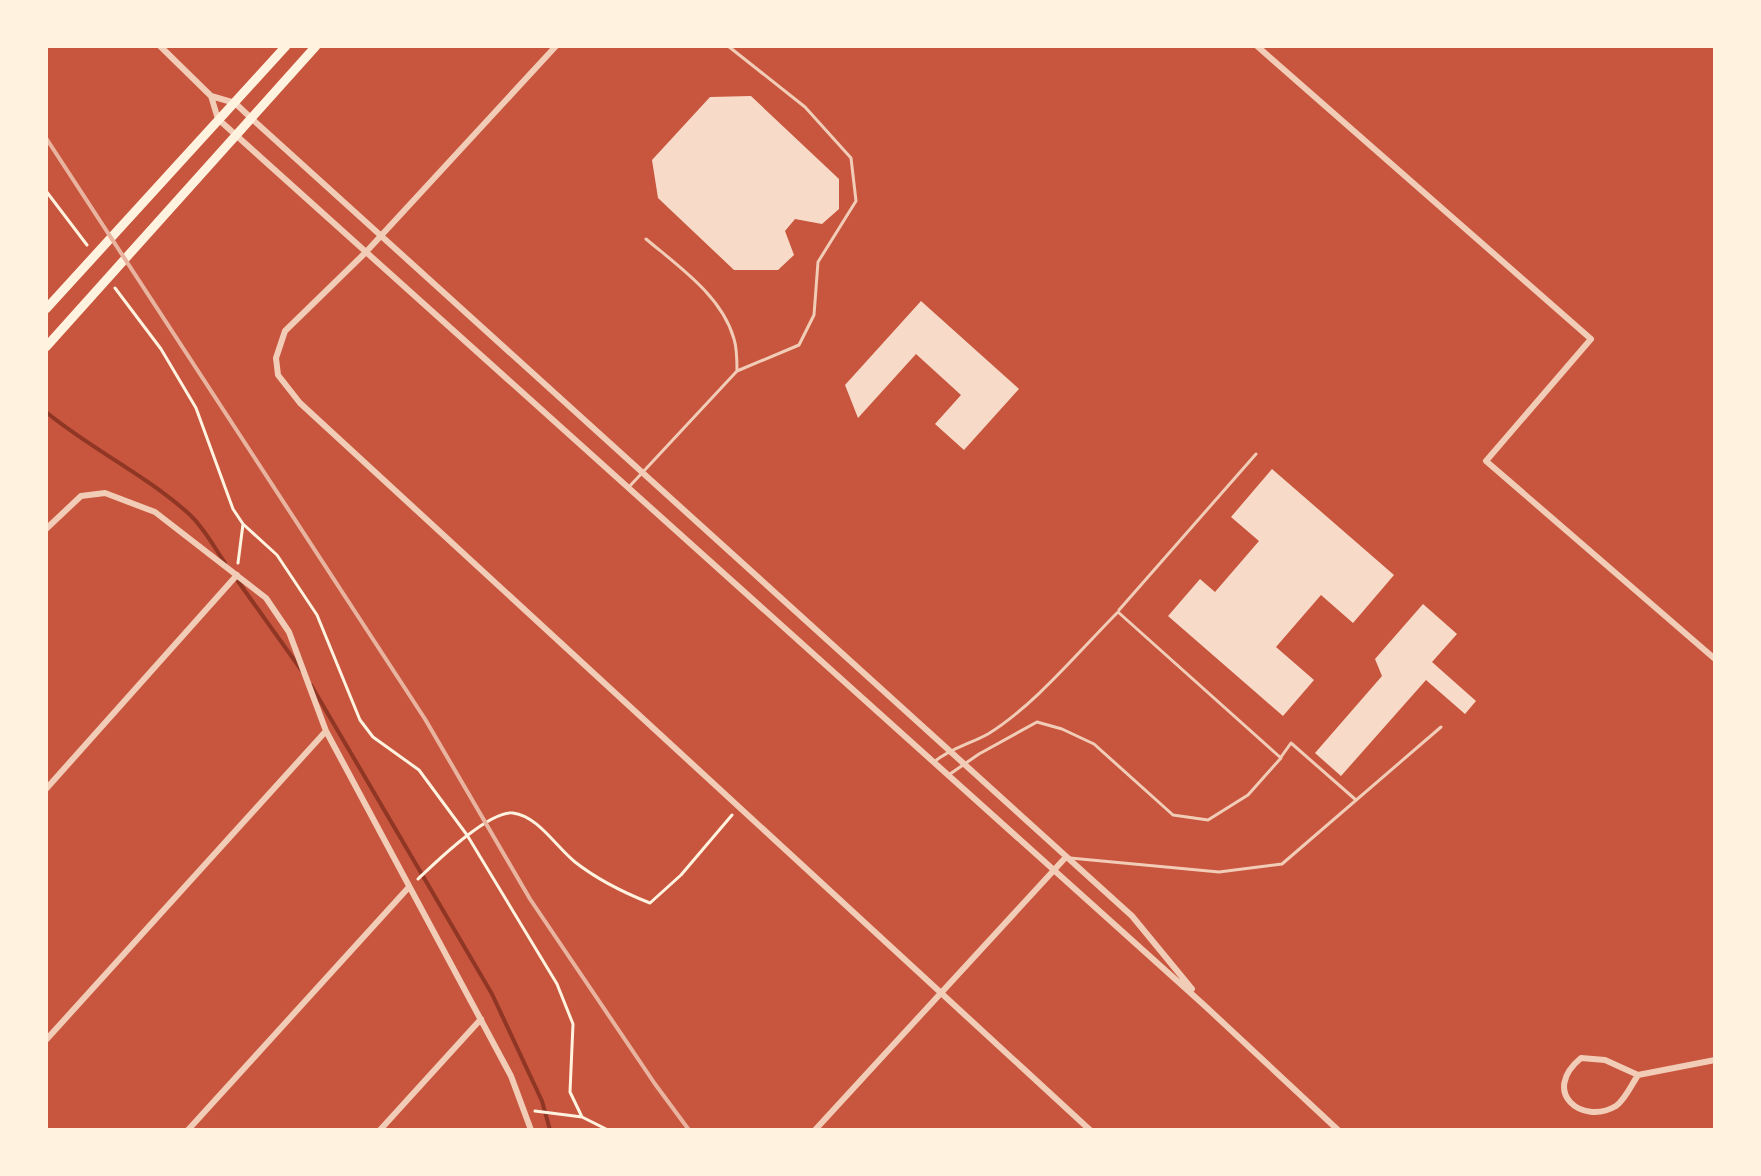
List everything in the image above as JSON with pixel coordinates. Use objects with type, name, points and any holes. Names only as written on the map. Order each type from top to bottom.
[{"type":"main road","points":[[46,309],[286,46]]},
{"type":"main road","points":[[46,347],[316,46]]},
{"type":"street","points":[[160,46],[211,96],[235,103],[1132,916],[1204,1005]]},
{"type":"street","points":[[556,46],[366,252],[285,331],[276,358],[278,375],[300,403],[1090,1130]]},
{"type":"street","points":[[1257,46],[1591,339],[1486,461],[1715,659]]},
{"type":"street","points":[[211,96],[218,119],[1204,1005],[1338,1130]]},
{"type":"street","points":[[46,529],[81,496],[105,493],[155,512],[266,598],[289,632],[326,731],[511,1076],[531,1130]]},
{"type":"street","points":[[46,789],[237,575]]},
{"type":"street","points":[[46,1040],[326,731]]},
{"type":"street","points":[[815,1130],[1066,857]]},
{"type":"street","points":[[188,1130],[409,887]]},
{"type":"street","points":[[380,1130],[481,1019]]},
{"type":"street","points":[[1638,1075],[1619,1104],[1590,1112],[1574,1105],[1565,1095],[1562,1082],[1570,1067],[1581,1058],[1605,1060],[1638,1075],[1715,1060]]},
{"type":"lane","points":[[628,488],[737,371],[799,345],[814,315],[818,262],[856,201],[851,158],[805,107],[728,46]]},
{"type":"lane","points":[[646,239],[687,273],[720,309],[735,340],[737,371]]},
{"type":"lane","points":[[932,763],[947,751],[987,734],[1025,705],[1118,612],[1256,454]]},
{"type":"lane","points":[[1118,612],[1281,758]]},
{"type":"lane","points":[[947,776],[1037,722],[1062,729],[1094,744],[1173,815],[1208,820],[1248,795],[1291,743],[1356,800]]},
{"type":"lane","points":[[1066,857],[1219,872],[1282,864],[1441,727]]},
{"type":"path","points":[[46,191],[94,256]]},
{"type":"path","points":[[108,278],[161,349],[196,408],[233,509],[243,524],[277,555],[317,615],[360,720],[373,737],[419,770],[467,835],[557,984],[573,1024],[570,1092],[582,1117]]},
{"type":"path","points":[[237,575],[243,524]]},
{"type":"path","points":[[409,887],[467,835],[498,816],[512,813],[534,823],[574,861],[614,889],[650,903],[681,875],[740,807]]},
{"type":"path","points":[[524,1110],[582,1117],[608,1130]]},
{"type":"building","points":[[751,96],[839,179],[839,209],[822,224],[795,219],[785,231],[794,255],[778,270],[734,270],[658,198],[652,160],[710,97]]},
{"type":"building","points":[[921,301],[1019,389],[964,450],[935,424],[961,395],[916,354],[858,418],[845,385]]},
{"type":"building","points":[[1272,469],[1394,575],[1353,623],[1321,595],[1276,647],[1314,680],[1283,716],[1168,616],[1200,579],[1215,592],[1259,541],[1231,517]]},
{"type":"building","points":[[1423,604],[1457,634],[1432,662],[1476,701],[1465,714],[1426,680],[1341,776],[1315,753],[1382,676],[1375,659]]},
{"type":"waterway","points":[[46,412],[188,513],[225,563]]},
{"type":"waterway","points":[[235,577],[302,671]]},
{"type":"waterway","points":[[311,685],[492,994],[542,1101],[550,1130]]},
{"type":"railway","points":[[46,138],[425,719],[530,899],[689,1130]]}]
